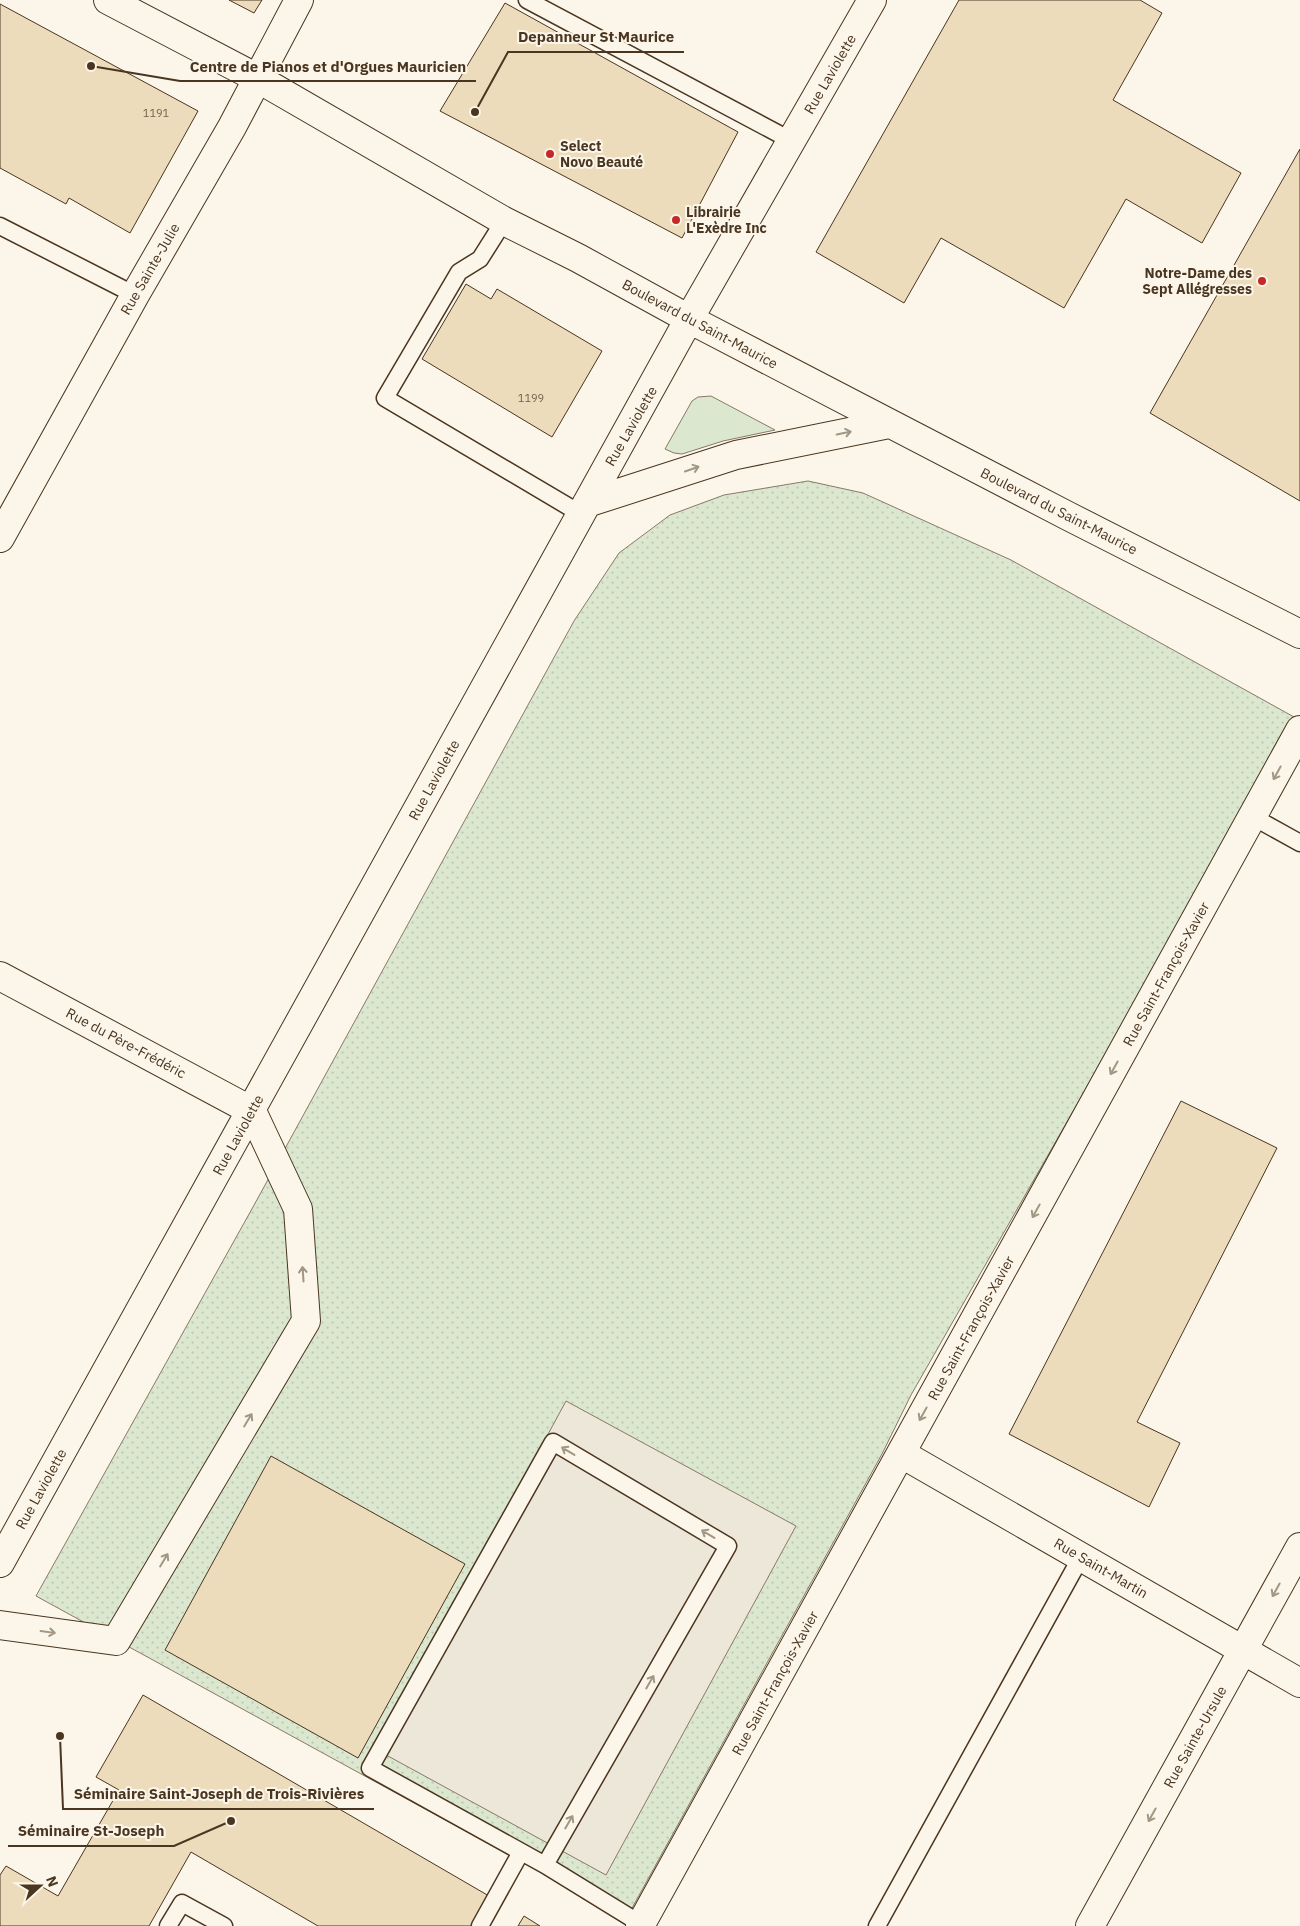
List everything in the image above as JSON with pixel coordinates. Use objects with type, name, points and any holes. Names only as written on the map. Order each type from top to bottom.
[{"type":"street","name":"Boulevard du Saint-Maurice","points":[[108,0],[257,78],[504,221],[578,258],[689,320],[1300,634]]},
{"type":"street","name":"Rue Sainte-Julie","points":[[0,538],[135,295],[232,127],[299,0]]},
{"type":"street","name":"Rue Laviolette","points":[[0,1563],[689,320],[872,0]]},
{"type":"street","points":[[584,509],[729,457],[889,424]]},
{"type":"street","name":"Rue Saint-François-Xavier","points":[[640,1925],[902,1454],[1300,730]]},
{"type":"street","name":"Rue du Père-Frédéric","points":[[0,976],[252,1110]]},
{"type":"street","points":[[0,1625],[116,1641],[306,1321],[298,1209],[252,1110]]},
{"type":"street","name":"Rue Saint-Martin","points":[[902,1454],[1300,1683]]},
{"type":"street","name":"Rue Sainte-Ursule","points":[[1090,1926],[1300,1547]]},
{"type":"lane","points":[[527,0],[792,141]]},
{"type":"lane","points":[[504,221],[480,259],[459,272],[385,398],[584,509]]},
{"type":"lane","points":[[0,226],[135,295]]},
{"type":"lane","points":[[1253,817],[1300,843]]},
{"type":"lane","points":[[545,1865],[728,1546],[553,1442],[370,1768],[545,1865],[640,1925]]},
{"type":"lane","points":[[877,1926],[1082,1557]]},
{"type":"lane","points":[[480,1926],[521,1852]]},
{"type":"lane","points":[[168,1926],[182,1902],[224,1926]]},
{"type":"green space","points":[[711,396],[775,430],[723,441],[682,454],[665,449],[692,401],[698,397]]},
{"type":"green space","points":[[808,481],[863,493],[1011,560],[1294,717],[1284,742],[911,1395],[882,1454],[626,1919],[36,1596],[253,1207],[574,621],[619,553],[670,515],[724,495]]},
{"type":"shaded area","points":[[566,1401],[796,1526],[606,1875],[377,1750]]},
{"type":"building","points":[[229,0],[262,0],[254,13]]},
{"type":"building","points":[[959,0],[1140,0],[1162,13],[1113,100],[1241,173],[1202,243],[1126,199],[1064,308],[941,238],[904,303],[816,252]]},
{"type":"building","points":[[505,3],[738,132],[682,238],[440,111]]},
{"type":"building","points":[[0,4],[198,111],[130,233],[69,198],[66,204],[0,168]]},
{"type":"building","name":"Notre-Dame des Sept Allégresses","points":[[1300,149],[1300,501],[1150,413]]},
{"type":"building","points":[[466,284],[491,299],[497,289],[602,351],[552,437],[422,359]]},
{"type":"building","points":[[1181,1101],[1277,1148],[1137,1422],[1180,1443],[1149,1507],[1009,1434]]},
{"type":"building","points":[[271,1456],[465,1564],[358,1758],[165,1650]]},
{"type":"building","points":[[143,1695],[489,1896],[472,1926],[318,1926],[191,1852],[149,1926],[0,1926],[0,1875],[6,1866],[58,1896],[119,1790],[96,1777]]},
{"type":"building","points":[[524,1916],[540,1926],[518,1926]]},
{"type":"place","name":"Centre de Pianos et d'Orgues Mauricien","points":[[91,66]]},
{"type":"place","name":"Depanneur St Maurice","points":[[475,112]]},
{"type":"place","name":"Select Novo Beauté","points":[[550,154]]},
{"type":"place","name":"Librairie L'Exèdre Inc","points":[[676,220]]},
{"type":"place","name":"Notre-Dame des Sept Allégresses","points":[[1262,281]]},
{"type":"place","name":"Séminaire Saint-Joseph de Trois‑Rivières","points":[[60,1736]]},
{"type":"place","name":"Séminaire St-Joseph","points":[[231,1821]]}]
